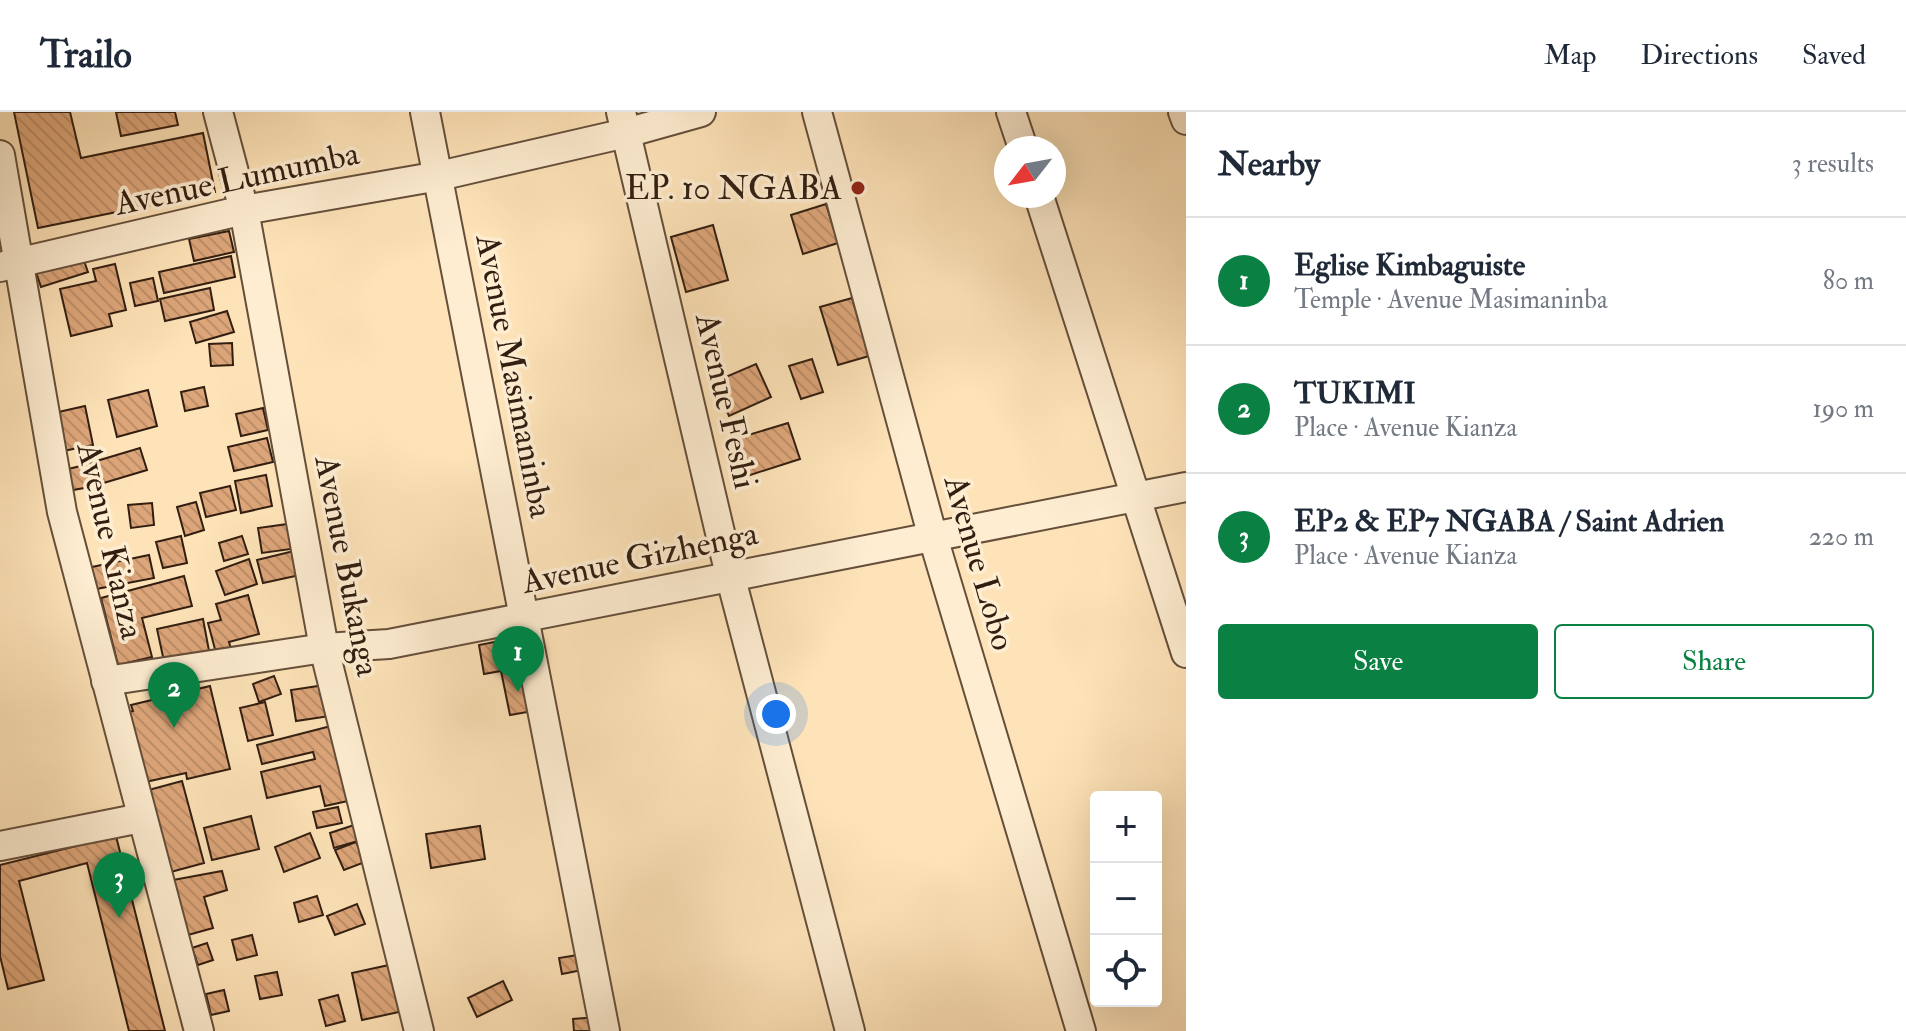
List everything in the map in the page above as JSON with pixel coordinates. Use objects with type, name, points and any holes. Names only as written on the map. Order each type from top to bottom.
[{"type":"street","name":"Avenue Bukanga","points":[[218,112],[244,210],[324,648],[419,1031]]},
{"type":"street","name":"Avenue Masimaninba","points":[[425,112],[605,1031]]},
{"type":"street","name":"Avenue Lumumba","points":[[10,265],[244,210],[439,176],[624,122],[701,112]]},
{"type":"street","name":"Avenue Lobo","points":[[817,112],[932,534],[1081,1031]]},
{"type":"street","points":[[1011,112],[1019,136]]},
{"type":"street","points":[[1183,112],[1186,120]]},
{"type":"street","name":"Avenue Feshi","points":[[624,122],[730,575],[850,1031]]},
{"type":"street","name":"Avenue Kianza","points":[[0,155],[10,265],[62,512],[199,1031]]},
{"type":"street","points":[[1043,208],[1186,653]]},
{"type":"street","name":"Avenue Gizhenga","points":[[106,681],[324,648],[389,644],[932,534],[1186,487]]},
{"type":"street","points":[[1,841],[141,818]]},
{"type":"building","points":[[14,112],[70,112],[81,158],[203,133],[215,192],[38,228]]},
{"type":"building","points":[[116,112],[175,112],[178,125],[121,136]]},
{"type":"building","points":[[826,204],[838,243],[803,254],[791,215]]},
{"type":"building","points":[[713,225],[728,280],[686,292],[671,237]]},
{"type":"building","points":[[229,231],[234,252],[194,261],[189,239]]},
{"type":"building","points":[[231,256],[235,277],[164,293],[159,272]]},
{"type":"building","points":[[83,258],[88,272],[41,287],[36,272]]},
{"type":"building","points":[[115,264],[126,310],[109,314],[112,326],[71,336],[60,289],[96,281],[93,269]]},
{"type":"building","points":[[153,278],[158,301],[135,306],[130,283]]},
{"type":"building","points":[[210,288],[214,310],[165,321],[160,299]]},
{"type":"building","points":[[852,298],[869,356],[838,365],[820,307]]},
{"type":"building","points":[[227,311],[234,332],[196,343],[190,322]]},
{"type":"building","points":[[232,343],[233,365],[211,366],[209,344]]},
{"type":"building","points":[[812,359],[823,392],[801,399],[789,366]]},
{"type":"building","points":[[756,364],[771,397],[729,416],[714,382]]},
{"type":"building","points":[[204,387],[208,406],[185,411],[181,392]]},
{"type":"building","points":[[148,390],[157,426],[117,437],[108,400]]},
{"type":"building","points":[[85,406],[93,445],[63,451],[54,413]]},
{"type":"building","points":[[263,408],[268,430],[241,436],[236,414]]},
{"type":"building","points":[[788,423],[800,459],[744,477],[732,440]]},
{"type":"building","points":[[267,438],[273,462],[234,471],[228,447]]},
{"type":"building","points":[[140,448],[147,470],[97,485],[90,463]]},
{"type":"building","points":[[85,465],[90,487],[73,490],[68,469]]},
{"type":"building","points":[[266,475],[272,506],[241,513],[235,481]]},
{"type":"building","points":[[230,486],[236,510],[206,517],[200,493]]},
{"type":"building","points":[[196,502],[204,530],[185,536],[177,507]]},
{"type":"building","points":[[152,503],[154,525],[131,528],[128,505]]},
{"type":"building","points":[[288,524],[291,549],[262,553],[258,528]]},
{"type":"building","points":[[181,536],[187,563],[163,568],[156,542]]},
{"type":"building","points":[[242,536],[248,554],[224,561],[219,543]]},
{"type":"building","points":[[294,551],[300,575],[263,583],[257,560]]},
{"type":"building","points":[[149,555],[154,578],[91,590],[87,568]]},
{"type":"building","points":[[249,559],[257,584],[225,595],[216,571]]},
{"type":"building","points":[[184,576],[192,606],[142,618],[152,657],[118,665],[101,598]]},
{"type":"building","points":[[248,595],[259,634],[229,642],[231,649],[216,653],[208,623],[221,620],[216,604]]},
{"type":"building","points":[[203,619],[210,656],[165,666],[157,629]]},
{"type":"building","points":[[520,637],[533,711],[510,715],[501,671],[484,674],[479,645]]},
{"type":"building","points":[[274,676],[281,694],[259,702],[253,684]]},
{"type":"building","points":[[325,685],[330,716],[296,721],[291,690]]},
{"type":"building","points":[[210,686],[230,769],[187,779],[186,773],[141,783],[124,713],[133,711],[131,705]]},
{"type":"building","points":[[265,702],[273,735],[248,741],[240,708]]},
{"type":"building","points":[[331,726],[348,801],[325,806],[320,786],[267,798],[261,772],[315,759],[313,752],[262,764],[257,745]]},
{"type":"building","points":[[182,781],[204,863],[167,873],[145,791]]},
{"type":"building","points":[[338,807],[342,823],[317,828],[313,812]]},
{"type":"building","points":[[251,816],[259,849],[212,860],[204,828]]},
{"type":"building","points":[[354,825],[358,841],[334,848],[330,833]]},
{"type":"building","points":[[480,826],[485,859],[431,868],[426,834]]},
{"type":"building","points":[[310,833],[320,858],[284,872],[275,847]]},
{"type":"building","points":[[116,836],[165,1031],[129,1031],[87,863],[19,881],[44,980],[8,989],[0,956],[0,865]]},
{"type":"building","points":[[356,842],[365,862],[344,870],[335,850]]},
{"type":"building","points":[[222,871],[227,890],[204,897],[213,928],[188,935],[173,880]]},
{"type":"building","points":[[317,896],[323,915],[299,922],[294,903]]},
{"type":"building","points":[[357,904],[365,924],[335,935],[327,916]]},
{"type":"building","points":[[252,935],[257,955],[237,960],[232,940]]},
{"type":"building","points":[[207,943],[213,960],[198,965],[192,948]]},
{"type":"building","points":[[590,953],[592,968],[562,974],[559,958]]},
{"type":"building","points":[[389,965],[399,1012],[362,1020],[352,973]]},
{"type":"building","points":[[277,972],[282,995],[260,999],[255,976]]},
{"type":"building","points":[[503,981],[512,1000],[477,1017],[468,998]]},
{"type":"building","points":[[224,990],[229,1011],[211,1015],[206,994]]},
{"type":"building","points":[[338,995],[345,1021],[326,1026],[319,1000]]},
{"type":"building","points":[[610,1016],[612,1031],[574,1031],[573,1019]]},
{"type":"place","name":"EP. 10 NGABA","points":[[858,188]]},
{"type":"place","name":"Eglise Kimbaguiste","points":[[518,692]]},
{"type":"place","name":"TUKIMI","points":[[174,728]]},
{"type":"place","name":"EP2 & EP7 NGABA / Saint Adrien","points":[[119,918]]}]
